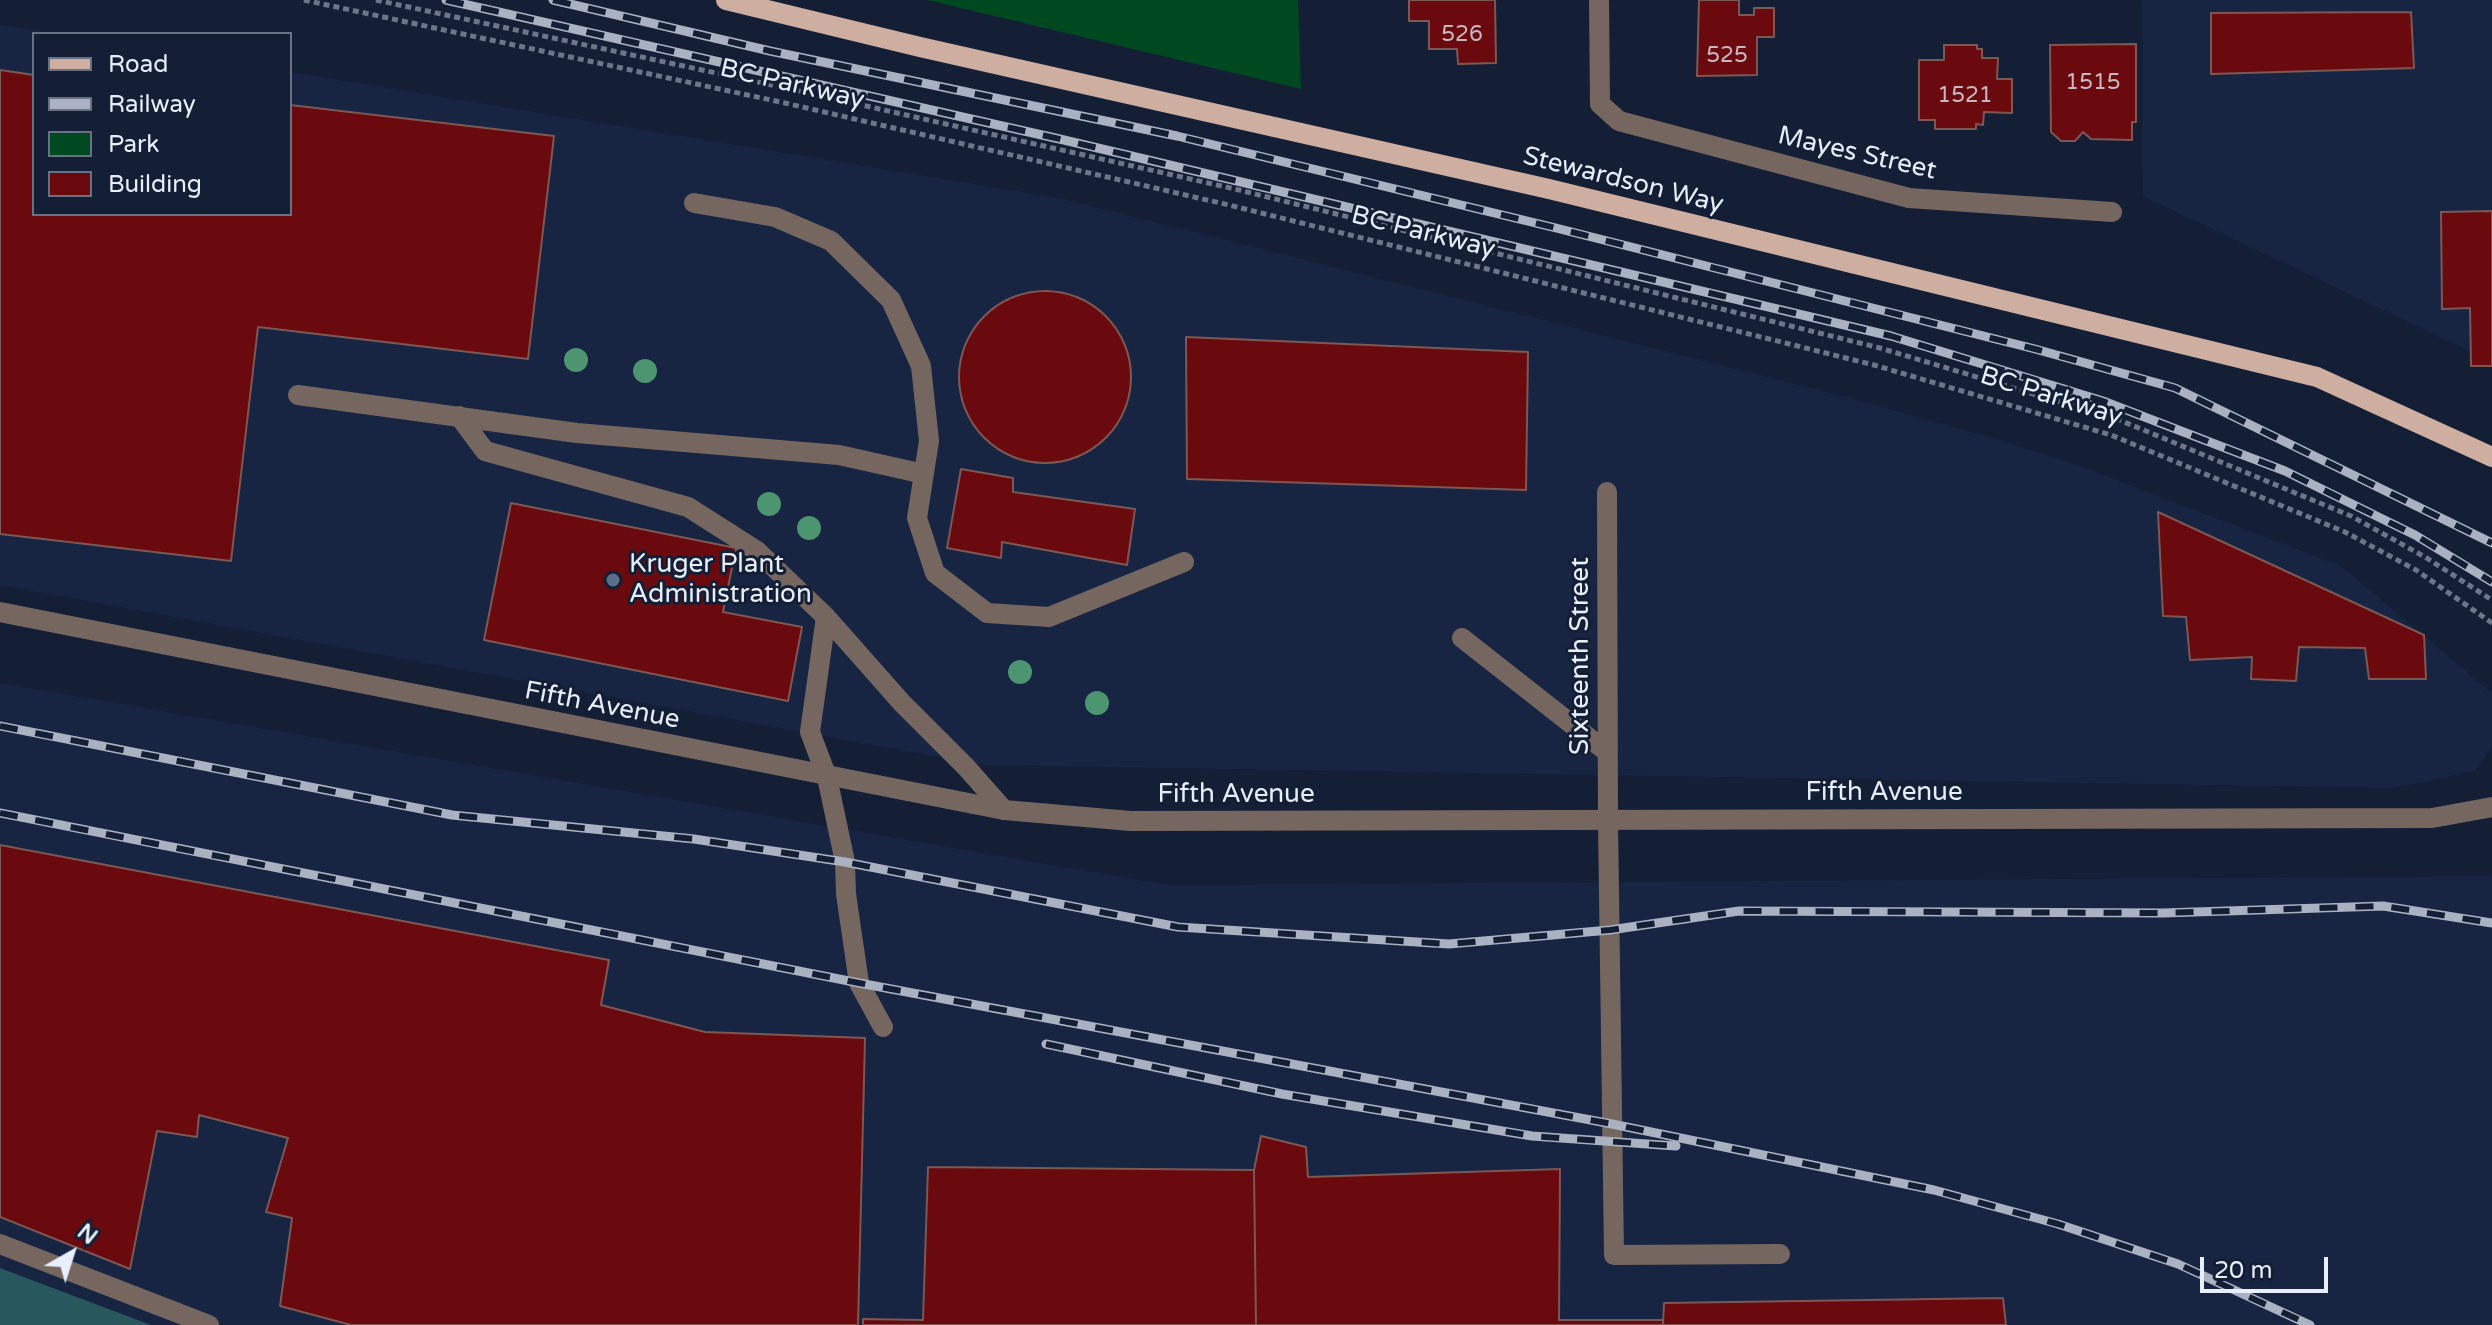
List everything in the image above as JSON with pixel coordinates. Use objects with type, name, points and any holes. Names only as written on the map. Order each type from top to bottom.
[{"type":"main road","name":"Stewardson Way","points":[[726,0],[1549,189],[2317,377],[2492,457]]},
{"type":"street","name":"Mayes Street","points":[[1599,0],[1600,104],[1619,121],[1909,198],[2112,212]]},
{"type":"street","points":[[694,203],[775,217],[831,241],[891,300],[921,366],[929,441],[917,518],[935,573],[987,613],[1049,617],[1184,562]]},
{"type":"street","points":[[298,395],[577,433],[839,455],[924,474]]},
{"type":"street","points":[[459,416],[485,451],[688,507],[757,551],[826,617],[902,703],[1004,810]]},
{"type":"street","name":"Sixteenth Street","points":[[1607,492],[1614,1255],[1780,1254]]},
{"type":"street","name":"Fifth Avenue","points":[[0,612],[1004,810],[1131,821],[2432,818],[2492,807]]},
{"type":"street","points":[[826,617],[810,732],[827,777],[845,862],[846,894],[859,983],[883,1027]]},
{"type":"street","points":[[1462,638],[1607,752]]},
{"type":"street","points":[[0,1244],[209,1325]]},
{"type":"path","name":"BC Parkway","points":[[304,0],[785,103],[1198,198],[1874,365],[2111,435],[2345,532],[2416,570],[2492,623]]},
{"type":"path","name":"BC Parkway","points":[[376,0],[1235,189],[1880,348],[2117,419],[2351,516],[2425,557],[2492,600]]},
{"type":"shaded area","points":[[2142,0],[2492,0],[2492,362],[2143,196]]},
{"type":"shaded area","points":[[0,25],[45,32],[32,32],[32,216],[292,216],[292,72],[1060,198],[1847,397],[1990,437],[2072,463],[2341,566],[2492,693],[2492,747],[2475,771],[2394,788],[982,765],[0,585]]},
{"type":"shaded area","points":[[0,683],[1168,885],[2492,876],[2492,1325],[151,1325],[0,1268]]},
{"type":"shaded area","points":[[0,1268],[151,1325],[0,1325]]},
{"type":"green space","points":[[927,0],[1298,0],[1301,89]]},
{"type":"building","points":[[1409,0],[1495,0],[1496,63],[1458,64],[1457,49],[1429,49],[1429,21],[1409,21]]},
{"type":"building","points":[[1699,0],[1739,0],[1739,15],[1754,15],[1754,8],[1774,8],[1774,37],[1757,37],[1757,75],[1697,76]]},
{"type":"building","points":[[2411,12],[2414,68],[2211,74],[2211,13]]},
{"type":"building","points":[[2136,44],[2136,122],[2132,122],[2132,140],[2091,139],[2083,132],[2075,141],[2061,141],[2051,132],[2050,45]]},
{"type":"building","points":[[1944,45],[1977,45],[1977,49],[1982,49],[1982,58],[1998,58],[1997,79],[2012,79],[2012,113],[1984,112],[1983,125],[1976,124],[1976,129],[1935,129],[1935,120],[1919,120],[1919,60],[1944,60]]},
{"type":"building","points":[[0,70],[32,75],[32,216],[292,216],[292,105],[554,136],[528,359],[258,327],[231,561],[0,534]]},
{"type":"building","points":[[2492,211],[2492,366],[2471,366],[2470,308],[2442,309],[2441,212]]},
{"type":"building","points":[[1045,291],[1078,298],[1106,316],[1124,344],[1131,377],[1124,410],[1106,438],[1078,456],[1045,463],[1012,456],[984,438],[966,410],[959,377],[966,344],[984,316],[1012,298]]},
{"type":"building","points":[[1186,337],[1528,352],[1526,490],[1187,479]]},
{"type":"building","points":[[961,469],[1013,478],[1013,492],[1135,509],[1127,565],[1002,542],[1001,558],[947,548]]},
{"type":"building","name":"Kruger Plant Administration","points":[[511,503],[736,548],[723,612],[802,627],[788,701],[484,640]]},
{"type":"building","points":[[2158,512],[2424,635],[2426,679],[2369,679],[2365,648],[2299,647],[2296,681],[2251,679],[2252,657],[2190,660],[2186,617],[2163,616]]},
{"type":"building","points":[[0,845],[609,960],[601,1005],[705,1032],[865,1038],[858,1325],[351,1325],[280,1306],[292,1218],[266,1212],[288,1138],[199,1115],[197,1137],[157,1131],[130,1269],[0,1217]]},
{"type":"building","points":[[1261,1136],[1306,1147],[1308,1177],[1560,1169],[1559,1320],[1663,1320],[1663,1325],[1256,1325],[1254,1170]]},
{"type":"building","points":[[928,1167],[1254,1170],[1256,1325],[863,1325],[863,1319],[923,1320]]},
{"type":"building","points":[[2003,1298],[2006,1325],[1663,1325],[1664,1303]]},
{"type":"railway","points":[[446,0],[1064,140],[1891,336],[2103,401],[2285,471],[2415,535],[2492,582]]},
{"type":"railway","points":[[553,0],[770,51],[1177,136],[1556,228],[2035,349],[2175,388],[2492,543]]},
{"type":"railway","points":[[0,726],[452,815],[694,839],[845,862],[1178,927],[1449,944],[1610,930],[1739,911],[2163,913],[2383,906],[2492,923]]},
{"type":"railway","points":[[0,813],[859,983],[1612,1124],[1934,1190],[2058,1224],[2178,1264],[2310,1325]]},
{"type":"railway","points":[[1046,1044],[1282,1094],[1532,1136],[1676,1146]]},
{"type":"place","name":"Kruger Plant Administration","points":[[613,580]]}]
